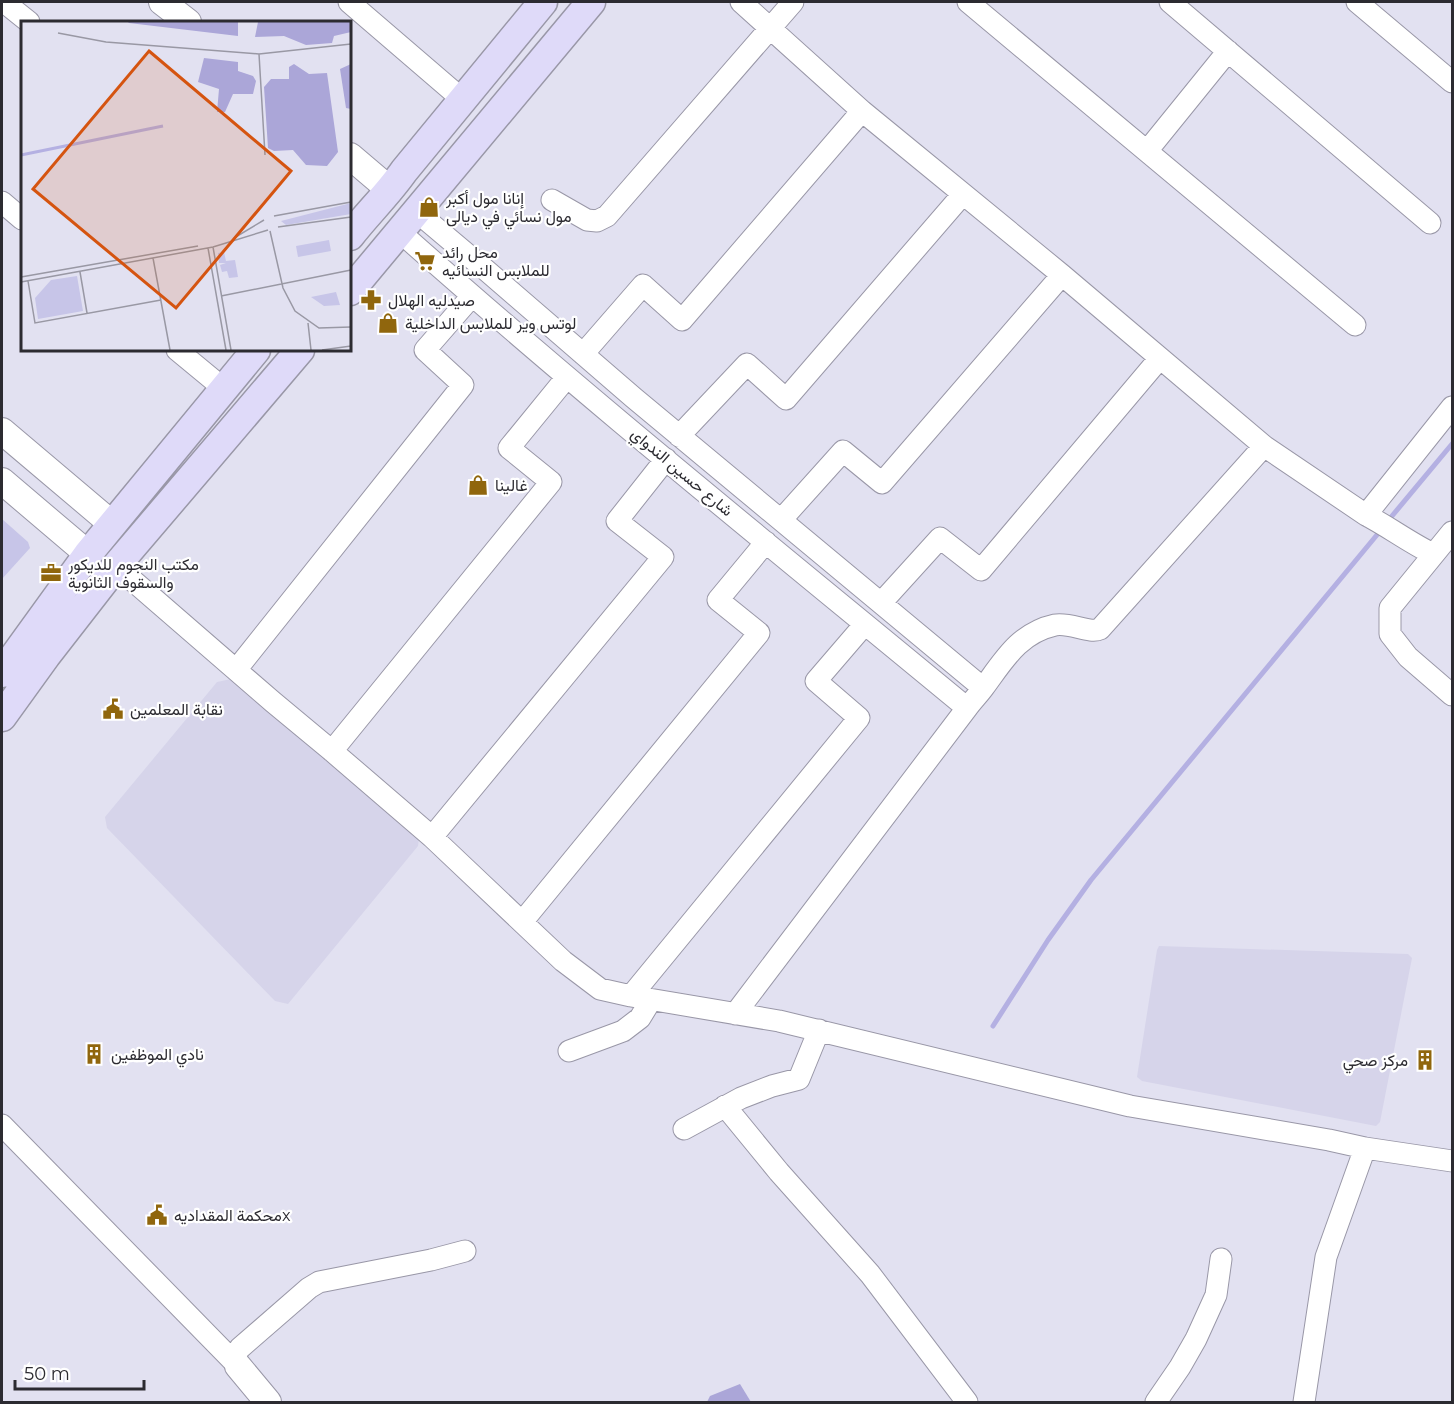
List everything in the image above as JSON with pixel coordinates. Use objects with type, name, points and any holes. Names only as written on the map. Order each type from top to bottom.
[{"type":"main road","points":[[351,235],[543,2]]},
{"type":"main road","points":[[351,290],[591,2]]},
{"type":"main road","points":[[2,673],[88,554],[255,351]]},
{"type":"main road","points":[[2,717],[116,566],[299,351]]},
{"type":"street","points":[[4,2],[28,21]]},
{"type":"street","points":[[162,2],[187,21]]},
{"type":"street","points":[[349,2],[463,100]]},
{"type":"street","points":[[741,2],[862,111],[1062,275],[1264,446],[1426,551]]},
{"type":"street","points":[[552,200],[587,220],[597,221],[608,216],[793,2]]},
{"type":"street","points":[[968,2],[1355,324]]},
{"type":"street","points":[[1170,2],[1430,223]]},
{"type":"street","points":[[1357,2],[1452,82]]},
{"type":"street","points":[[1147,151],[1228,51]]},
{"type":"street","points":[[583,354],[643,285],[682,320],[862,111]]},
{"type":"street","points":[[351,157],[390,190]]},
{"type":"street","points":[[679,436],[747,364],[786,399],[963,194]]},
{"type":"street","points":[[2,202],[21,218]]},
{"type":"street","name":"شارع حسين الندواي","points":[[408,222],[472,296],[967,708]]},
{"type":"street","name":"شارع حسين الندواي","points":[[408,222],[583,354],[983,688]]},
{"type":"street","points":[[781,520],[843,451],[882,483],[1062,275]]},
{"type":"street","points":[[236,670],[463,385],[425,350],[472,296]]},
{"type":"street","points":[[178,351],[223,388]]},
{"type":"street","points":[[881,603],[940,538],[981,570],[1160,358]]},
{"type":"street","points":[[332,751],[551,482],[508,448],[567,377]]},
{"type":"street","points":[[1374,519],[1452,407]]},
{"type":"street","points":[[2,431],[112,524]]},
{"type":"street","points":[[735,1014],[1004,658],[1031,633],[1058,625],[1094,631],[1100,629],[1264,446]]},
{"type":"street","points":[[432,837],[663,557],[617,521],[666,459]]},
{"type":"street","points":[[2,481],[88,554]]},
{"type":"street","points":[[1452,532],[1426,551],[1390,608],[1390,634],[1408,657],[1452,694]]},
{"type":"street","points":[[522,922],[759,633],[718,600],[766,542]]},
{"type":"street","points":[[116,566],[432,837],[563,961],[600,989],[819,1030],[1130,1106],[1365,1148],[1452,1161]]},
{"type":"street","points":[[569,1051],[623,1031],[640,1018],[641,998],[860,718],[816,681],[865,624]]},
{"type":"street","points":[[684,1129],[741,1098],[799,1079],[819,1030]]},
{"type":"street","points":[[725,1106],[779,1172],[870,1274],[967,1402]]},
{"type":"street","points":[[2,1125],[235,1363],[268,1402]]},
{"type":"street","points":[[1304,1402],[1326,1257],[1365,1148]]},
{"type":"street","points":[[235,1363],[240,1348],[309,1288],[319,1282],[465,1251]]},
{"type":"street","points":[[1156,1402],[1197,1339],[1216,1295],[1221,1259]]},
{"type":"shaded area","points":[[2,519],[28,542],[30,548],[2,579]]},
{"type":"shaded area","points":[[231,679],[419,838],[418,846],[288,1004],[275,1001],[107,828],[105,817],[217,682]]},
{"type":"shaded area","points":[[1159,946],[1408,954],[1412,958],[1380,1122],[1376,1126],[1142,1081],[1137,1077]]},
{"type":"shaded area","points":[[740,1384],[751,1402],[707,1402],[710,1396]]},
{"type":"waterway","points":[[1387,522],[1452,444]]},
{"type":"waterway","points":[[993,1026],[1048,940],[1091,880],[1381,530]]},
{"type":"place","name":"إنانا مول أكبر مول نسائي في ديالى","points":[[429,207]]},
{"type":"place","name":"محل رائد للملابس النسائيه","points":[[425,261]]},
{"type":"place","name":"صيدليه الهلال","points":[[371,300]]},
{"type":"place","name":"لوتس وير للملابس الداخلية","points":[[388,323]]},
{"type":"place","name":"غالينا","points":[[478,485]]},
{"type":"place","name":"مكتب النجوم للديكور والسقوف الثانوية","points":[[51,573]]},
{"type":"place","name":"نقابة المعلمين","points":[[113,709]]},
{"type":"place","name":"نادي الموظفين","points":[[94,1054]]},
{"type":"place","name":"مركز صحي","points":[[1425,1060]]},
{"type":"place","name":"محكمة المقداديهx","points":[[157,1215]]}]
